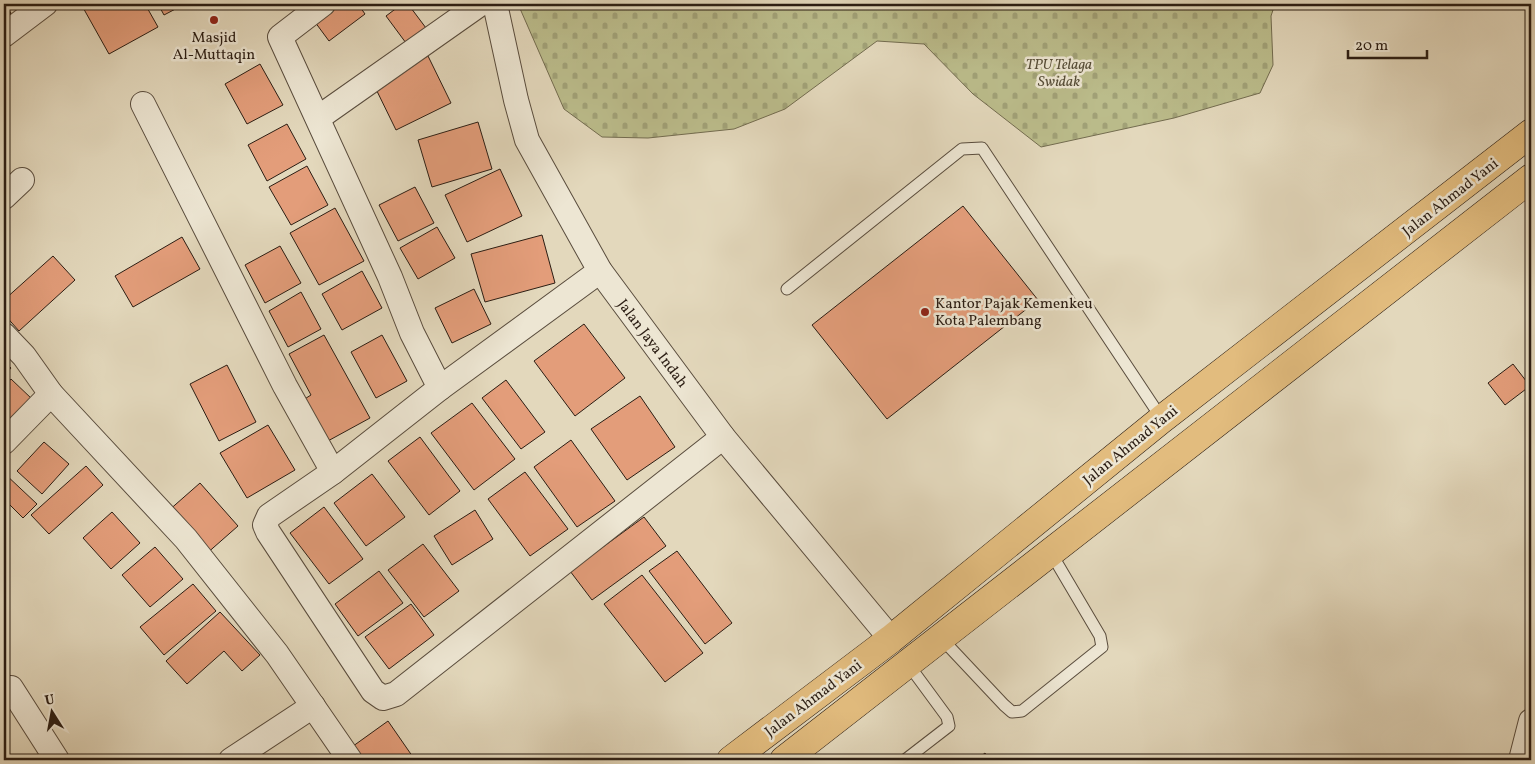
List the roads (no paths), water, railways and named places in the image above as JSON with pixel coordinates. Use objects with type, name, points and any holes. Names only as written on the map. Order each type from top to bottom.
[{"type":"highway","name":"Jalan Ahmad Yani","points":[[731,760],[890,639],[1162,419],[1531,133]]},
{"type":"highway","name":"Jalan Ahmad Yani","points":[[784,760],[1531,178]]},
{"type":"street","points":[[4,35],[45,4]]},
{"type":"street","points":[[323,4],[280,37],[390,277],[412,333],[440,388]]},
{"type":"street","points":[[318,118],[480,4]]},
{"type":"street","name":"Jalan Jaya Indah","points":[[496,4],[516,100],[527,140],[600,271],[723,437],[890,639]]},
{"type":"street","points":[[143,104],[285,386],[333,472]]},
{"type":"street","points":[[4,197],[22,180]]},
{"type":"street","points":[[600,271],[440,388],[333,472],[269,516],[265,525],[268,532],[373,691],[383,698],[390,698],[723,437]]},
{"type":"street","points":[[4,335],[24,356],[51,394],[186,539],[277,654],[350,760]]},
{"type":"street","points":[[4,442],[51,394]]},
{"type":"street","points":[[11,688],[57,760]]},
{"type":"street","points":[[231,760],[313,706]]},
{"type":"street","points":[[1521,760],[1531,721]]},
{"type":"lane","points":[[787,289],[962,149],[982,148],[1162,419]]},
{"type":"lane","points":[[941,638],[1004,705],[1012,712],[1022,711],[1102,647],[1100,636],[1050,553]]},
{"type":"lane","points":[[905,760],[949,726],[946,717],[908,664]]},
{"type":"place","name":"Masjid Al-Muttaqin","points":[[214,20]]},
{"type":"place","name":"Kantor Pajak Kemenkeu Kota Palembang","points":[[925,312]]},
{"type":"park label","name":"TPU Telaga Swidak","points":[[1059,72]]}]
